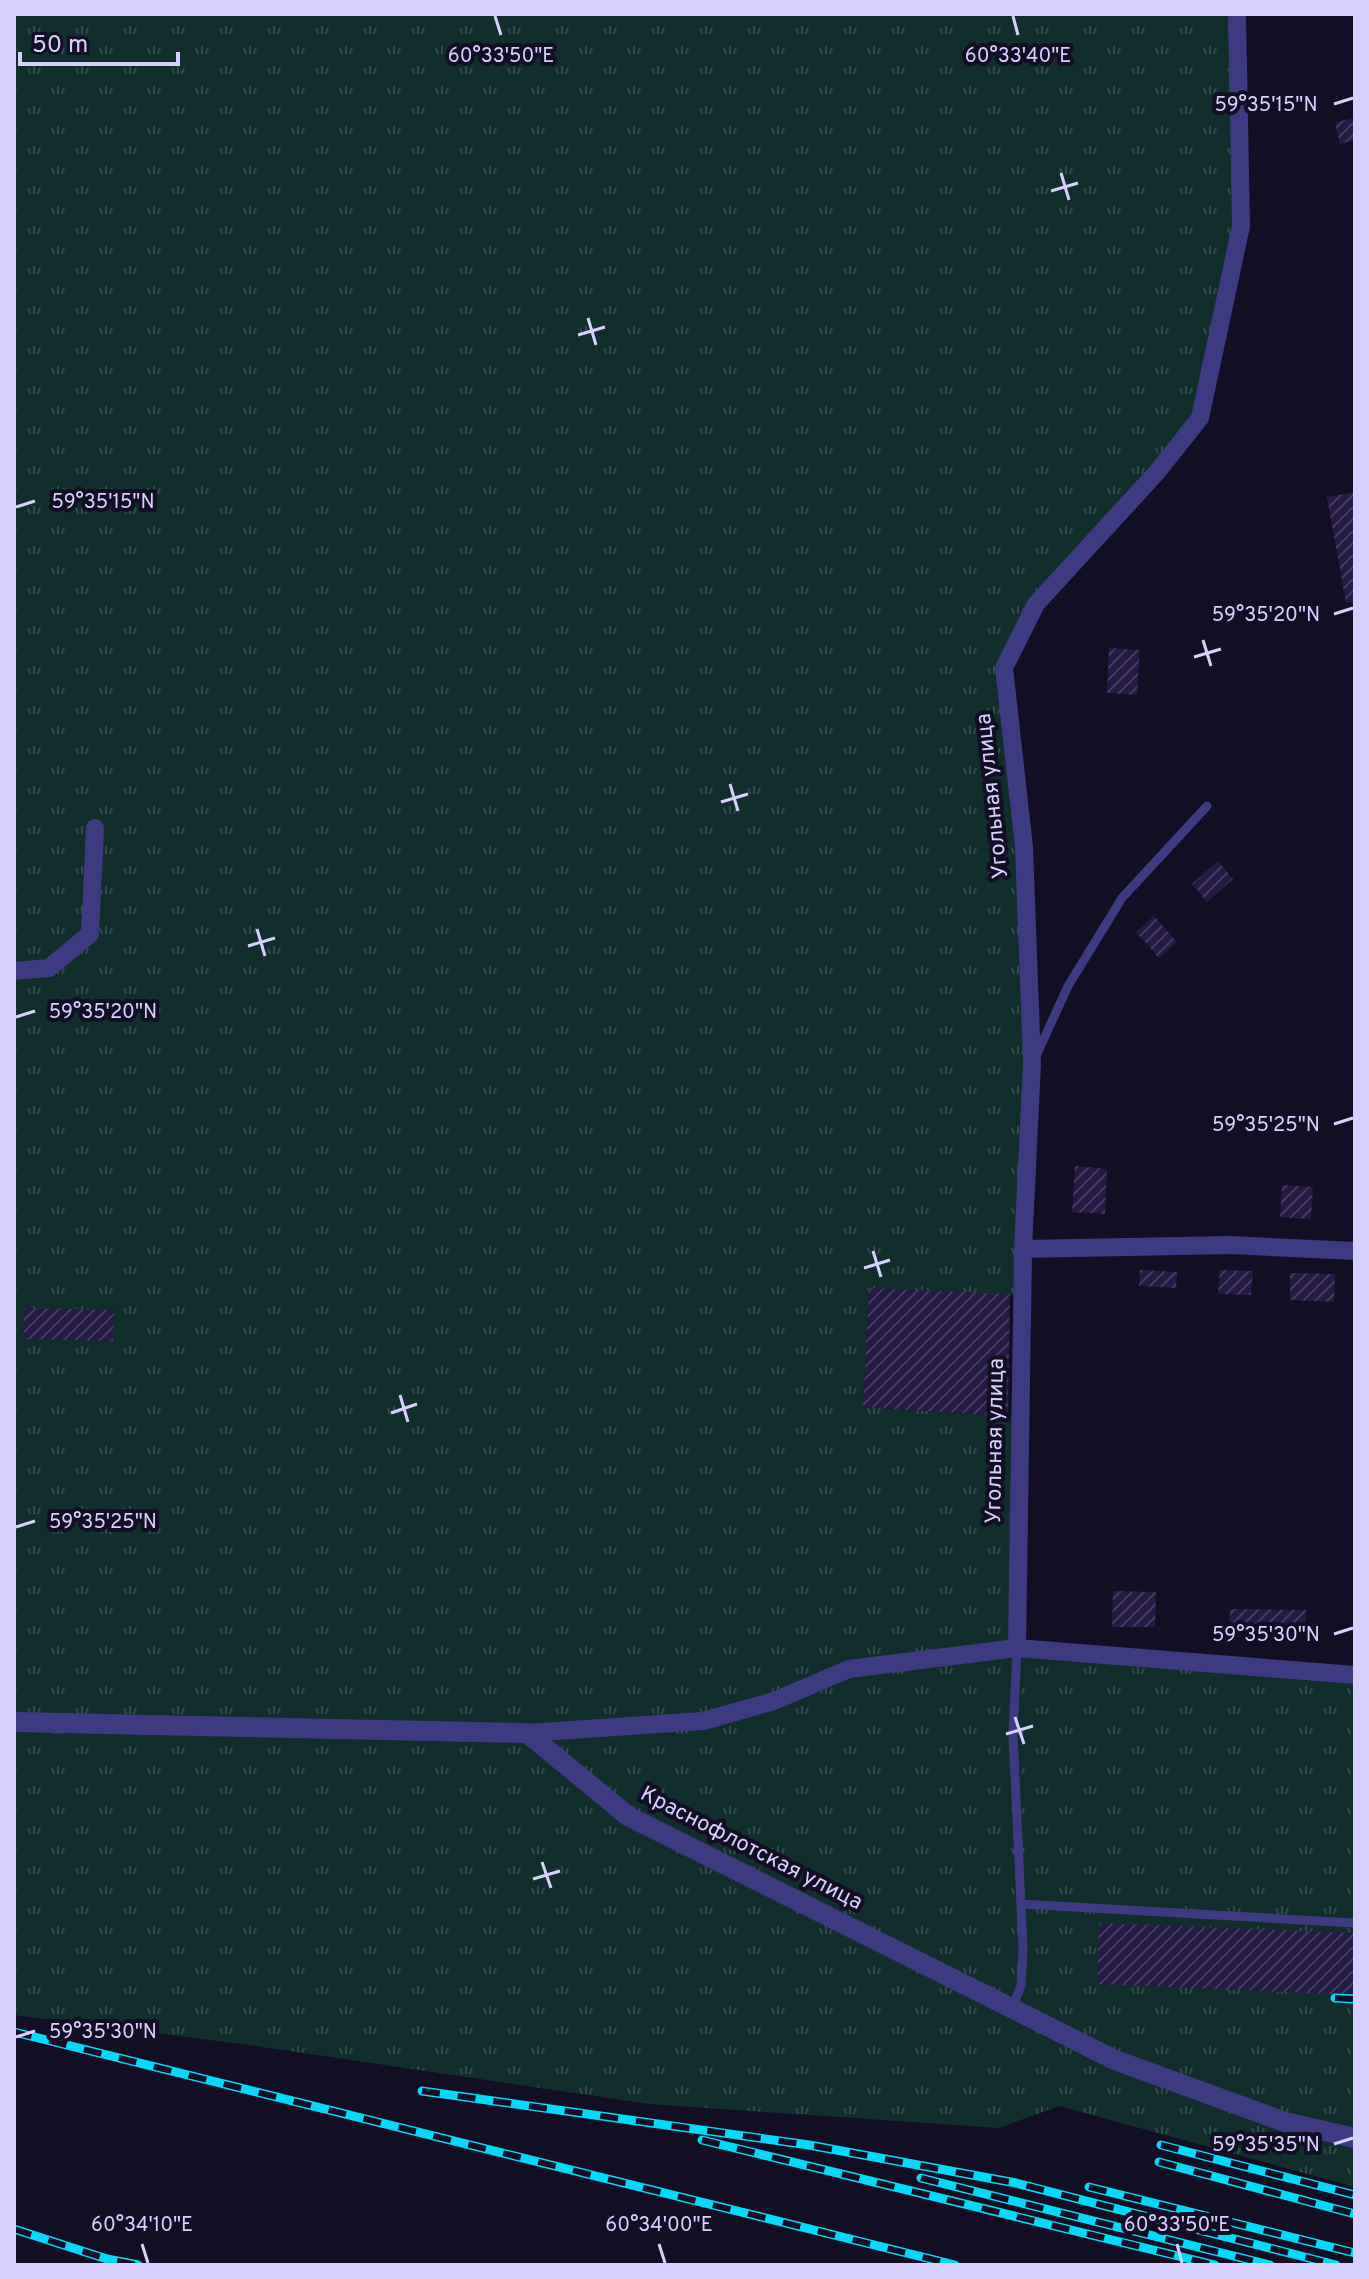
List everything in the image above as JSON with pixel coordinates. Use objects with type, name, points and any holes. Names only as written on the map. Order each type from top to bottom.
[{"type":"street","name":"Угольная улица","points":[[1017,1648],[1023,1249],[1032,1063],[1024,847],[1004,668],[1036,604],[1157,472],[1200,418],[1241,226],[1237,14]]},
{"type":"street","points":[[14,971],[49,968],[90,934],[95,828]]},
{"type":"street","points":[[1023,1249],[1231,1245],[1355,1251]]},
{"type":"street","points":[[14,1722],[527,1733],[703,1721],[774,1701],[849,1669],[1017,1648],[1355,1675]]},
{"type":"street","name":"Краснофлотская улица","points":[[527,1733],[628,1816],[1115,2060],[1285,2122],[1355,2138]]},
{"type":"lane","points":[[1032,1063],[1068,986],[1122,898],[1207,806]]},
{"type":"lane","points":[[1012,2008],[1021,1986],[1023,1948],[1013,1734],[1017,1648]]},
{"type":"lane","points":[[1021,1904],[1355,1923]]},
{"type":"green space","points":[[14,14],[1237,14],[1241,226],[1200,418],[1036,604],[1004,668],[1024,847],[1022,1296],[869,1288],[863,1407],[1020,1417],[1017,1648],[1355,1677],[1355,2187],[1059,2106],[999,2128],[649,2104],[249,2045],[14,2015]]},
{"type":"building","points":[[1355,118],[1355,140],[1340,144],[1335,122]]},
{"type":"building","points":[[1355,492],[1355,602],[1346,603],[1327,497]]},
{"type":"building","points":[[1109,648],[1140,650],[1137,695],[1107,693]]},
{"type":"building","points":[[1218,861],[1233,879],[1207,902],[1192,884]]},
{"type":"building","points":[[1154,916],[1177,942],[1159,958],[1136,932]]},
{"type":"building","points":[[1075,1166],[1107,1169],[1105,1214],[1072,1212]]},
{"type":"building","points":[[1282,1185],[1313,1187],[1311,1219],[1280,1217]]},
{"type":"building","points":[[1140,1270],[1177,1272],[1176,1288],[1139,1286]]},
{"type":"building","points":[[1220,1270],[1253,1271],[1251,1295],[1218,1294]]},
{"type":"building","points":[[1290,1273],[1335,1274],[1334,1302],[1290,1300]]},
{"type":"building","points":[[869,1288],[1010,1294],[1008,1416],[863,1407]]},
{"type":"building","points":[[24,1308],[114,1310],[113,1341],[24,1339]]},
{"type":"building","points":[[1113,1591],[1156,1592],[1155,1627],[1112,1627]]},
{"type":"building","points":[[1230,1609],[1306,1610],[1305,1635],[1229,1633]]},
{"type":"building","points":[[1099,1923],[1355,1933],[1355,1995],[1097,1984]]},
{"type":"railway","points":[[1335,1998],[1355,1999]]},
{"type":"railway","points":[[14,2032],[955,2265]]},
{"type":"railway","points":[[422,2091],[809,2145],[1016,2183],[1336,2265]]},
{"type":"railway","points":[[702,2140],[1215,2265]]},
{"type":"railway","points":[[1161,2145],[1355,2195]]},
{"type":"railway","points":[[1159,2162],[1355,2214]]},
{"type":"railway","points":[[921,2178],[1270,2265]]},
{"type":"railway","points":[[1089,2187],[1355,2253]]},
{"type":"railway","points":[[14,2229],[107,2259],[138,2265]]}]
